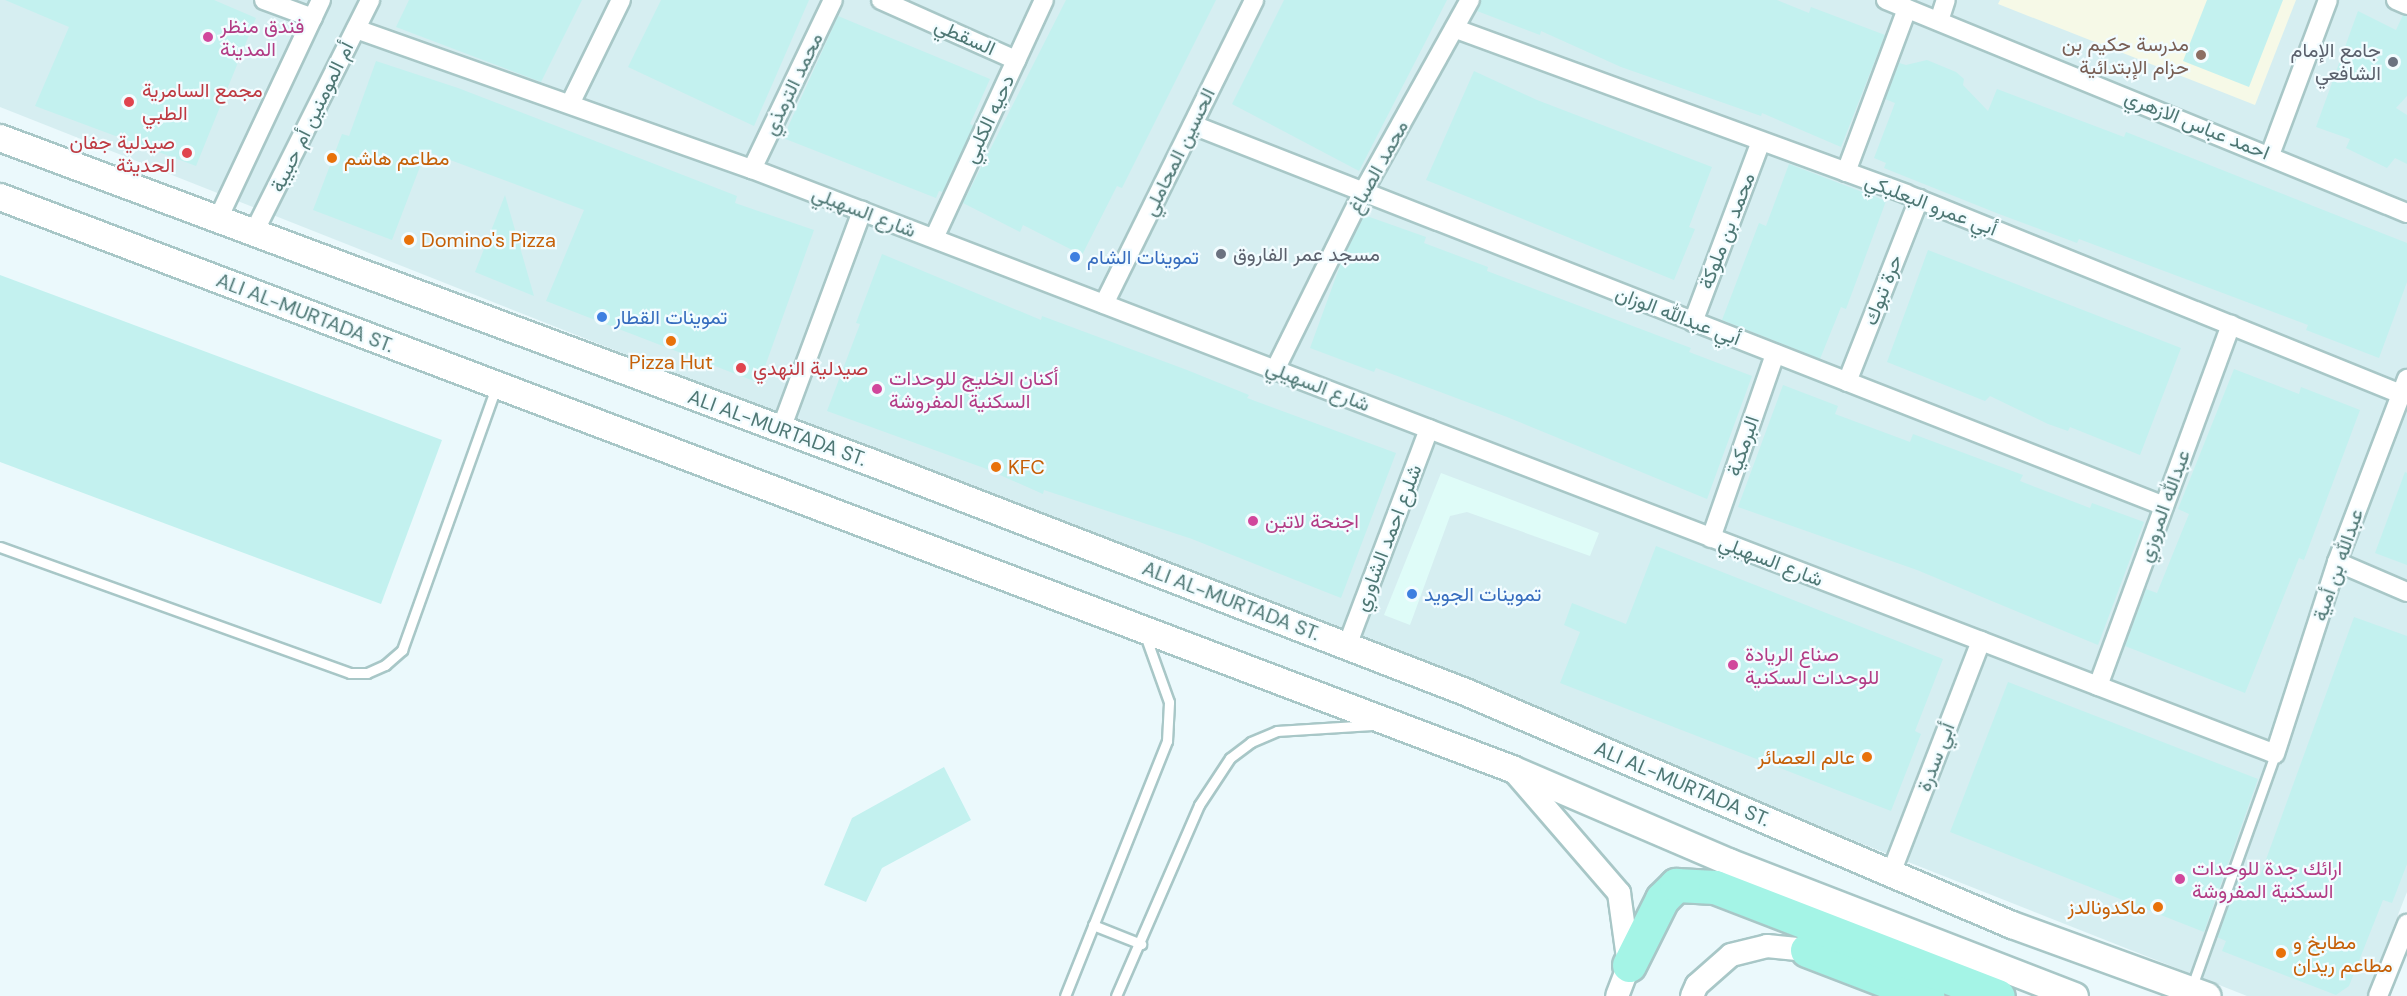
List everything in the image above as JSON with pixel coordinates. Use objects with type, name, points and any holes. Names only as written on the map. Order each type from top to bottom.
[{"type":"highway","points":[[1629,965],[1662,899],[1676,885],[1715,886],[1998,996]]},
{"type":"highway","points":[[1807,950],[1927,996]]},
{"type":"main road","name":"ALI AL-MURTADA ST.","points":[[0,138],[217,221],[781,429],[1463,691],[2012,925],[2198,993]]},
{"type":"main road","name":"ALI AL-MURTADA ST.","points":[[0,197],[1512,769],[1730,862],[2075,996]]},
{"type":"street","points":[[264,0],[313,18]]},
{"type":"street","name":"أم المومنين أم حبيبة","points":[[217,221],[321,0]]},
{"type":"street","name":"أم المومنين أم حبيبة","points":[[250,233],[370,0]]},
{"type":"street","points":[[570,104],[621,0]]},
{"type":"street","name":"محمد الترمذي","points":[[752,169],[833,0]]},
{"type":"street","name":"السقطي","points":[[881,0],[1016,60]]},
{"type":"street","name":"دحيه الكلبي","points":[[934,238],[1044,0]]},
{"type":"street","name":"الحسين المحاملي","points":[[1104,304],[1254,0]]},
{"type":"street","name":"محمد الصباغ","points":[[1275,370],[1363,192],[1456,29],[1470,0]]},
{"type":"street","name":"احمد عباس الازهري","points":[[1886,0],[2270,154],[2407,213]]},
{"type":"street","points":[[1939,21],[1946,0]]},
{"type":"street","points":[[2270,154],[2328,0]]},
{"type":"street","points":[[2396,0],[2407,5]]},
{"type":"street","points":[[1846,172],[1907,9]]},
{"type":"street","name":"شارع السهيلي","points":[[356,29],[752,169],[2276,754]]},
{"type":"street","name":"أبي عمرو البعلبكي","points":[[1456,29],[1919,199],[2231,325],[2404,387]]},
{"type":"street","name":"أبي عبدالله الوزان","points":[[1193,125],[2164,506]]},
{"type":"street","name":"محمد بن ملوكة","points":[[1693,322],[1761,141]]},
{"type":"street","name":"حرة تبوك","points":[[1847,382],[1919,199]]},
{"type":"street","points":[[781,429],[862,211]]},
{"type":"street","name":"عبدالله المروزي","points":[[2098,686],[2231,325]]},
{"type":"street","name":"البرمكية","points":[[1711,538],[1775,354]]},
{"type":"street","name":"عبدالله بن أمية","points":[[2276,754],[2337,562],[2404,387]]},
{"type":"street","name":"شلرع احمد الشاوري","points":[[1347,646],[1429,429]]},
{"type":"street","points":[[2337,562],[2407,592]]},
{"type":"street","name":"أبي سدرة","points":[[1891,873],[1981,641]]},
{"type":"street","points":[[1512,769],[1619,893],[1629,965],[1617,996]]},
{"type":"street","points":[[2378,996],[2407,924]]},
{"type":"street","points":[[1692,996],[1697,986],[1731,955],[1767,946],[1807,950]]},
{"type":"lane","points":[[0,547],[350,673],[367,673],[385,665],[402,650],[496,386]]},
{"type":"lane","points":[[1065,996],[1167,741],[1169,702],[1143,630]]},
{"type":"lane","points":[[1116,996],[1141,944],[1199,805],[1230,758],[1251,742],[1277,731],[1392,724]]},
{"type":"lane","points":[[2198,993],[2276,754]]},
{"type":"lane","points":[[1093,925],[1141,944]]},
{"type":"shaded area","points":[[0,0],[2407,0],[2407,892],[2366,996],[2247,996],[0,107]]},
{"type":"shaded area","name":"مدرسة حكيم بن حزام الإبتدائية","points":[[2000,0],[2296,0],[2255,105],[1998,4]]},
{"type":"shaded area","points":[[1441,473],[1599,533],[1590,556],[1467,512],[1450,516],[1410,625],[1384,615]]},
{"type":"building","points":[[5,0],[214,0],[256,18],[196,166],[35,106],[69,27]]},
{"type":"building","points":[[409,0],[582,0],[541,82],[396,27]]},
{"type":"building","points":[[661,0],[809,0],[754,126],[628,67]]},
{"type":"building","points":[[1066,0],[1216,0],[1122,188],[1117,186],[1082,255],[1023,225],[1020,232],[963,203]]},
{"type":"building","points":[[1284,0],[1447,0],[1359,171],[1232,104]]},
{"type":"building","points":[[1481,0],[1777,0],[1809,13],[1811,7],[1885,35],[1841,147],[1762,113],[1761,116],[1621,67],[1541,31],[1540,35],[1477,11]]},
{"type":"building","points":[[2207,0],[2283,0],[2249,87],[2183,61]]},
{"type":"building","points":[[2358,11],[2396,30],[2403,15],[2407,16],[2407,96],[2396,108],[2407,115],[2407,164],[2395,158],[2387,168],[2346,148],[2350,139],[2316,127]]},
{"type":"building","points":[[838,16],[990,79],[970,124],[974,126],[943,192],[939,191],[936,198],[783,138]]},
{"type":"building","points":[[1927,60],[1956,72],[1964,79],[1963,85],[1988,111],[1997,89],[2124,137],[2126,132],[2407,243],[2407,282],[2379,358],[2306,330],[2308,325],[2079,239],[2077,243],[1884,168],[1886,163],[1874,158],[1895,103],[1885,99],[1899,63],[1906,65]]},
{"type":"building","points":[[376,61],[458,88],[737,196],[735,203],[814,230],[759,383],[546,301],[584,210],[426,151],[392,240],[313,210],[342,134],[349,136]]},
{"type":"building","points":[[1474,71],[1537,100],[1712,167],[1689,227],[1695,229],[1674,280],[1426,180]]},
{"type":"building","points":[[1789,164],[1886,201],[1846,309],[1841,307],[1820,359],[1722,320],[1759,223],[1766,226]]},
{"type":"building","points":[[505,195],[534,296],[475,272]]},
{"type":"building","points":[[1364,215],[1426,237],[1424,243],[1488,267],[1487,271],[1691,348],[1689,352],[1752,376],[1707,499],[1507,417],[1376,368],[1374,372],[1310,348],[1341,263]]},
{"type":"building","points":[[1928,250],[2181,348],[2140,455],[2070,427],[2068,431],[2048,424],[1990,396],[1985,401],[1887,362]]},
{"type":"building","points":[[882,254],[1041,320],[1042,316],[1187,370],[1249,395],[1247,398],[1396,453],[1341,598],[1192,539],[1044,490],[1043,494],[984,468],[827,411],[860,324],[856,323]]},
{"type":"building","points":[[0,275],[442,440],[381,604],[0,462]]},
{"type":"building","points":[[2234,369],[2299,394],[2301,387],[2360,410],[2304,560],[2299,558],[2245,693],[2125,646],[2146,589],[2157,593],[2189,514],[2178,509]]},
{"type":"building","points":[[1783,385],[1838,406],[1835,414],[1910,442],[1913,434],[2023,475],[2020,481],[2090,508],[2092,503],[2144,522],[2098,645],[1917,570],[1738,507]]},
{"type":"building","points":[[2405,472],[2407,473],[2407,565],[2375,553]]},
{"type":"building","points":[[1656,546],[1943,659],[1915,731],[1921,734],[1891,811],[1560,683],[1580,632],[1564,625],[1572,603],[1626,624]]},
{"type":"building","points":[[2354,617],[2407,636],[2407,864],[2392,903],[2383,900],[2349,986],[2336,995],[2222,951],[2226,941],[2217,937],[2241,869],[2260,876]]},
{"type":"building","points":[[2008,682],[2258,779],[2204,932],[1950,832]]},
{"type":"building","points":[[944,767],[971,820],[882,868],[866,902],[824,885],[852,818]]},
{"type":"place","name":"فندق منظر المدينة","points":[[208,37]]},
{"type":"place","name":"مدرسة حكيم بن حزام الإبتدائية","points":[[2201,55]]},
{"type":"place","name":"جامع الإمام الشافعي","points":[[2393,62]]},
{"type":"place","name":"مجمع السامرية الطبي","points":[[129,102]]},
{"type":"place","name":"صيدلية جفان الحديثة","points":[[187,153]]},
{"type":"place","name":"مطاعم هاشم","points":[[332,158]]},
{"type":"place","name":"Domino's Pizza","points":[[409,240]]},
{"type":"place","name":"مسجد عمر الفاروق","points":[[1221,254]]},
{"type":"place","name":"تموينات الشام","points":[[1075,257]]},
{"type":"place","name":"تموينات القطار","points":[[602,317]]},
{"type":"place","name":"Pizza Hut","points":[[671,341]]},
{"type":"place","name":"صيدلية النهدي","points":[[741,368]]},
{"type":"place","name":"أكنان الخليج للوحدات السكنية المفروشة","points":[[877,389]]},
{"type":"place","name":"KFC","points":[[996,467]]},
{"type":"place","name":"اجنحة لاتين","points":[[1253,521]]},
{"type":"place","name":"تموينات الجويد","points":[[1412,594]]},
{"type":"place","name":"صناع الريادة للوحدات السكنية","points":[[1733,665]]},
{"type":"place","name":"عالم العصائر","points":[[1867,757]]},
{"type":"place","name":"ارائك جدة للوحدات السكنية المفروشة","points":[[2180,879]]},
{"type":"place","name":"ماكدونالدز","points":[[2158,907]]},
{"type":"place","name":"مطابخ و مطاعم ريدان","points":[[2281,953]]}]
